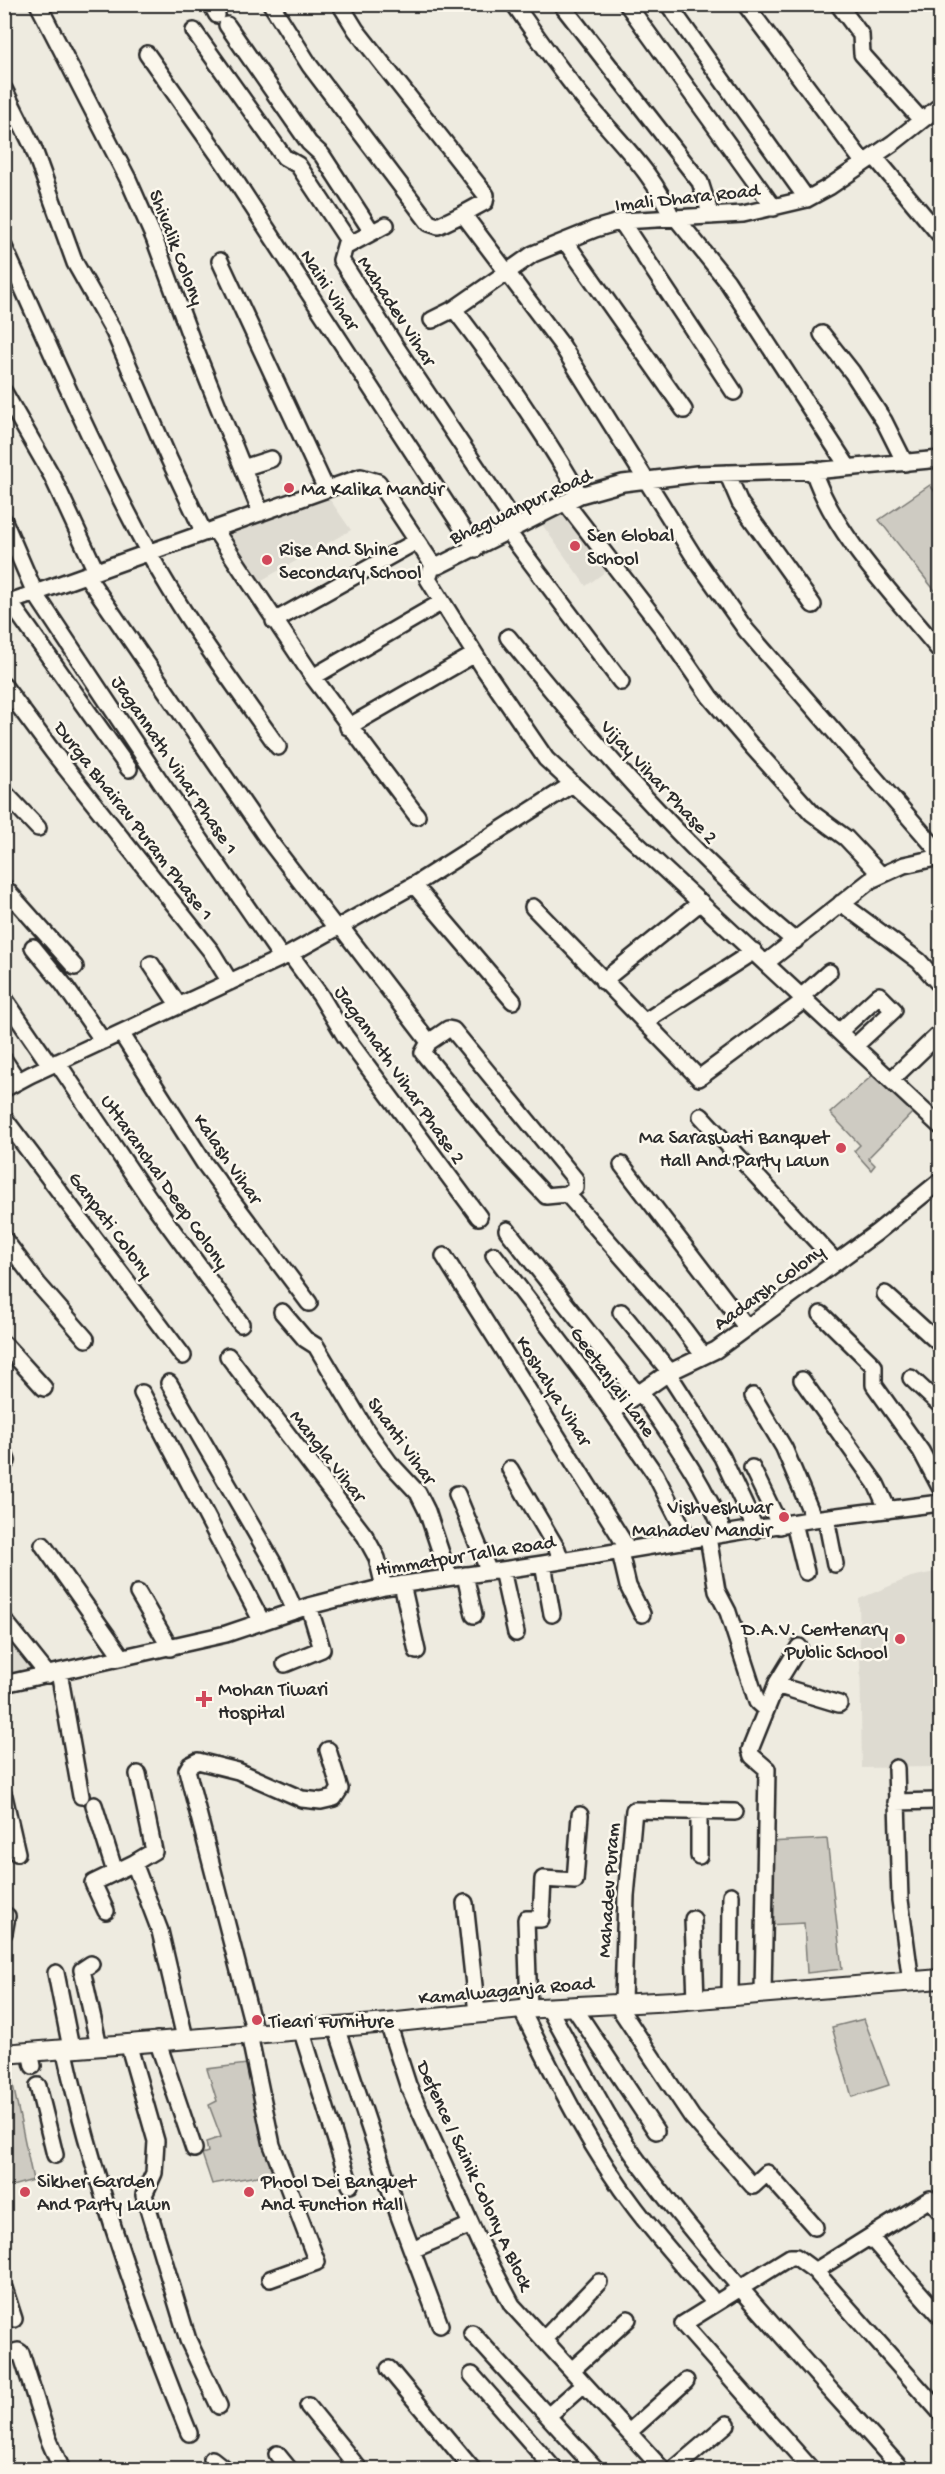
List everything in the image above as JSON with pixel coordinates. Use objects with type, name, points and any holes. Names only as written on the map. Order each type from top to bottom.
[{"type":"main road","name":"Kamalwaganja Road","points":[[4,2054],[32,2059],[67,2048],[157,2040],[388,2023],[525,2008],[696,2000],[940,1979]]},
{"type":"street","name":"Shivalik Colony","points":[[38,4],[145,218],[261,513]]},
{"type":"street","points":[[271,4],[310,66],[429,223],[438,226],[485,202],[486,195],[363,39],[340,4]]},
{"type":"street","points":[[514,4],[564,75],[652,181],[674,218],[727,281],[848,467]]},
{"type":"street","points":[[561,4],[700,182],[711,216]]},
{"type":"street","points":[[627,4],[774,208]]},
{"type":"street","points":[[668,4],[807,198]]},
{"type":"street","points":[[745,4],[868,159],[940,235]]},
{"type":"street","points":[[838,4],[861,34],[862,54],[921,120]]},
{"type":"street","points":[[218,15],[309,143],[322,155],[379,229],[347,246]]},
{"type":"street","name":"Mahadev Vihar","points":[[194,31],[284,157],[298,165],[347,239],[347,246],[341,260],[513,529],[621,682]]},
{"type":"street","name":"Naini Vihar","points":[[147,54],[224,163],[476,549]]},
{"type":"street","points":[[4,89],[33,147],[75,263],[114,332],[169,459],[209,532],[348,727],[417,816]]},
{"type":"street","name":"Imali Dhara Road","points":[[432,320],[454,309],[533,254],[621,221],[743,214],[807,198],[830,187],[921,120],[939,110]]},
{"type":"street","points":[[463,214],[508,270],[561,344],[647,478],[693,555],[746,630],[940,855],[904,865],[881,875],[841,903],[767,962]]},
{"type":"street","points":[[621,221],[734,392]]},
{"type":"street","points":[[565,241],[684,410]]},
{"type":"street","points":[[4,247],[100,459],[148,552],[197,634],[278,747]]},
{"type":"street","points":[[220,261],[326,489]]},
{"type":"street","points":[[454,309],[501,369],[544,434],[580,495]]},
{"type":"street","points":[[822,334],[852,372],[884,421],[904,463]]},
{"type":"street","points":[[4,392],[52,476],[91,573],[267,838],[429,1042]]},
{"type":"street","points":[[243,468],[272,459]]},
{"type":"street","name":"Bhagwanpur Road","points":[[7,603],[361,477],[378,482],[433,565],[444,564],[476,549],[580,495],[647,478],[813,470],[940,459]]},
{"type":"street","points":[[813,470],[821,496],[858,549],[940,651]]},
{"type":"street","points":[[727,473],[740,503],[813,605]]},
{"type":"street","points":[[565,502],[663,629],[710,697],[743,736],[812,813],[846,838],[881,875]]},
{"type":"street","name":"Jagannath Vihar Phase 1","points":[[4,521],[35,593],[286,956]]},
{"type":"street","points":[[274,621],[417,542]]},
{"type":"street","points":[[433,565],[427,576],[442,602],[546,759],[571,785],[767,962],[940,1126]]},
{"type":"street","points":[[313,677],[442,602]]},
{"type":"street","points":[[7,603],[129,769]]},
{"type":"street","name":"Vijay Vihar Phase 2","points":[[508,637],[594,741],[657,810],[748,902],[795,941]]},
{"type":"street","points":[[348,727],[475,654]]},
{"type":"street","name":"Durga Bhairav Puram Phase 1","points":[[4,686],[53,752],[211,951],[230,982]]},
{"type":"street","points":[[4,1089],[286,956],[339,928],[414,885],[571,785]]},
{"type":"street","points":[[4,792],[38,828]]},
{"type":"street","points":[[414,885],[513,1001]]},
{"type":"street","points":[[4,887],[75,968]]},
{"type":"street","points":[[603,981],[701,902]]},
{"type":"street","points":[[841,903],[918,961],[940,985]]},
{"type":"street","points":[[533,907],[699,1078],[804,998],[829,972]]},
{"type":"street","points":[[33,947],[64,985],[104,1041]]},
{"type":"street","points":[[644,1022],[754,951]]},
{"type":"street","name":"Jagannath Vihar Phase 2","points":[[286,956],[320,995],[351,1045],[479,1217]]},
{"type":"street","points":[[152,964],[179,1006]]},
{"type":"street","points":[[840,1031],[879,994],[894,1010],[855,1046]]},
{"type":"street","name":"Uttaranchal Deep Colony","points":[[4,998],[241,1324]]},
{"type":"street","points":[[448,1029],[453,1030],[574,1179],[575,1188],[567,1194],[546,1196],[534,1185],[423,1053],[429,1042],[448,1029]]},
{"type":"street","name":"Kalash Vihar","points":[[121,1033],[204,1163],[309,1303]]},
{"type":"street","points":[[891,1080],[938,1035]]},
{"type":"street","points":[[4,1060],[18,1081]]},
{"type":"street","points":[[702,1116],[836,1262]]},
{"type":"street","name":"Ganpati Colony","points":[[4,1118],[183,1356]]},
{"type":"street","points":[[622,1165],[680,1237],[746,1327]]},
{"type":"street","name":"Aadarsh Colony","points":[[612,1412],[669,1373],[716,1350],[836,1262],[940,1181]]},
{"type":"street","points":[[567,1194],[674,1316],[704,1355]]},
{"type":"street","points":[[507,1230],[640,1394],[695,1473],[711,1502],[724,1534]]},
{"type":"street","points":[[4,1239],[38,1284],[86,1339]]},
{"type":"street","name":"Geetanjali Lane","points":[[494,1255],[612,1412],[655,1474],[689,1540]]},
{"type":"street","name":"Koshalya Vihar","points":[[444,1256],[624,1550],[628,1586],[642,1614]]},
{"type":"street","points":[[885,1294],[940,1344]]},
{"type":"street","name":"Shanti Vihar","points":[[282,1312],[304,1339],[316,1346],[366,1430],[389,1461],[418,1493],[427,1511],[448,1577]]},
{"type":"street","points":[[621,1312],[669,1373],[722,1457],[756,1530]]},
{"type":"street","points":[[821,1314],[874,1366],[874,1385],[921,1451],[940,1487]]},
{"type":"street","points":[[4,1344],[44,1388]]},
{"type":"street","name":"Mangla Vihar","points":[[228,1356],[365,1536],[377,1558],[384,1587]]},
{"type":"street","points":[[911,1378],[940,1405]]},
{"type":"street","points":[[802,1380],[876,1484],[888,1510]]},
{"type":"street","points":[[169,1383],[275,1566],[302,1608],[322,1649],[285,1664]]},
{"type":"street","points":[[142,1393],[262,1622]]},
{"type":"street","points":[[753,1396],[784,1448],[820,1519],[835,1564]]},
{"type":"street","points":[[4,1453],[7,1461],[4,1464]]},
{"type":"street","points":[[752,1468],[787,1524],[806,1572]]},
{"type":"street","points":[[510,1469],[558,1549],[561,1561]]},
{"type":"street","points":[[457,1494],[496,1571],[516,1634]]},
{"type":"street","name":"Himmatpur Talla Road","points":[[4,1684],[170,1648],[302,1608],[384,1587],[820,1519],[940,1503]]},
{"type":"street","points":[[708,1537],[717,1590],[729,1612],[762,1706]]},
{"type":"street","points":[[43,1545],[122,1657]]},
{"type":"street","points":[[543,1564],[552,1614]]},
{"type":"street","points":[[465,1575],[474,1615]]},
{"type":"street","points":[[402,1584],[417,1651]]},
{"type":"street","points":[[138,1593],[170,1648]]},
{"type":"street","points":[[4,1620],[53,1674],[81,1796]]},
{"type":"street","points":[[764,1994],[767,1769],[752,1756],[750,1750],[762,1706],[800,1647]]},
{"type":"street","points":[[776,1685],[839,1704]]},
{"type":"street","points":[[270,2279],[317,2262],[272,2145],[252,2034],[187,1770],[190,1764],[198,1761],[238,1771],[302,1799],[321,1801],[334,1798],[340,1789],[328,1750]]},
{"type":"street","points":[[896,1768],[900,1900],[911,1982]]},
{"type":"street","points":[[106,1911],[93,1883],[154,1851],[138,1774]]},
{"type":"street","points":[[4,1796],[17,1853]]},
{"type":"street","points":[[896,1802],[934,1801]]},
{"type":"street","points":[[94,1805],[115,1872]]},
{"type":"street","name":"Mahadev Puram","points":[[619,2002],[634,1810],[735,1812]]},
{"type":"street","points":[[699,1811],[699,1856]]},
{"type":"street","points":[[580,1815],[575,1881],[543,1879],[541,1919],[526,1918],[525,2008],[556,2080],[606,2166],[636,2209],[710,2297]]},
{"type":"street","points":[[134,1863],[160,1931],[185,2038]]},
{"type":"street","points":[[730,1997],[731,1895]]},
{"type":"street","points":[[465,1904],[477,2013]]},
{"type":"street","points":[[4,1933],[7,1916]]},
{"type":"street","points":[[693,1919],[696,2000]]},
{"type":"street","points":[[91,1964],[82,1970],[99,2046]]},
{"type":"street","points":[[56,1973],[67,2048],[88,2149],[152,2344],[189,2433]]},
{"type":"street","points":[[619,2002],[692,2117],[753,2186],[767,2173],[815,2227]]},
{"type":"street","points":[[573,2006],[656,2131]]},
{"type":"street","points":[[548,2007],[613,2122],[643,2168],[739,2288],[902,2469]]},
{"type":"street","name":"Defence / Sainik Colony A Block","points":[[388,2023],[408,2085],[471,2224],[512,2306],[663,2469]]},
{"type":"street","points":[[336,2027],[440,2325]]},
{"type":"street","points":[[302,2029],[350,2185]]},
{"type":"street","points":[[157,2040],[194,2149]]},
{"type":"street","points":[[128,2043],[156,2141],[154,2173],[144,2195],[188,2340],[219,2406]]},
{"type":"street","points":[[38,2086],[56,2155]]},
{"type":"street","points":[[815,2271],[930,2199],[940,2212]]},
{"type":"street","points":[[412,2250],[471,2224]]},
{"type":"street","points":[[871,2238],[940,2316]]},
{"type":"street","points":[[812,2469],[683,2325],[790,2257],[796,2257],[815,2271],[940,2412]]},
{"type":"street","points":[[544,2339],[599,2282]]},
{"type":"street","points":[[4,2288],[14,2319]]},
{"type":"street","points":[[572,2370],[628,2319]]},
{"type":"street","points":[[472,2333],[597,2469]]},
{"type":"street","points":[[4,2355],[21,2352],[48,2438],[62,2469]]},
{"type":"street","points":[[389,2369],[473,2469]]},
{"type":"street","points":[[472,2375],[555,2469]]},
{"type":"street","points":[[629,2432],[686,2381]]},
{"type":"street","points":[[548,2416],[584,2384]]},
{"type":"street","points":[[308,2406],[360,2469]]},
{"type":"street","points":[[673,2469],[727,2424]]},
{"type":"street","points":[[277,2454],[290,2469]]},
{"type":"street","points":[[212,2459],[226,2469]]},
{"type":"shaded area","points":[[930,485],[940,499],[940,588],[936,592],[879,520]]},
{"type":"shaded area","name":"Rise And Shine Secondary School","points":[[326,494],[351,530],[253,585],[220,534],[273,515],[275,517],[283,511]]},
{"type":"shaded area","name":"Sen Global School","points":[[565,508],[609,569],[586,586],[541,523]]},
{"type":"shaded area","points":[[874,1074],[914,1111],[868,1158],[875,1165],[871,1170],[854,1151],[860,1145],[830,1113]]},
{"type":"shaded area","name":"D.A.V. Centenary Public School","points":[[940,1571],[940,1680],[931,1680],[934,1767],[862,1768],[859,1599],[911,1577]]},
{"type":"shaded area","points":[[5,1625],[39,1670],[5,1679]]},
{"type":"shaded area","points":[[827,1839],[842,1969],[807,1973],[804,1923],[767,1925],[768,1842]]},
{"type":"shaded area","points":[[864,2019],[889,2085],[852,2097],[832,2027]]},
{"type":"shaded area","points":[[247,2064],[265,2143],[275,2173],[212,2184],[202,2154],[208,2152],[206,2142],[221,2137],[209,2105],[217,2101],[207,2069]]},
{"type":"shaded area","points":[[12,2080],[33,2180],[5,2188],[5,2081]]},
{"type":"place","name":"Ma Kalika Mandir","points":[[289,488]]},
{"type":"place","name":"Sen Global School","points":[[575,546]]},
{"type":"place","name":"Rise And Shine Secondary School","points":[[267,560]]},
{"type":"place","name":"Ma Saraswati Banquet Hall And Party Lawn","points":[[841,1148]]},
{"type":"place","name":"Vishveshwar Mahadev Mandir","points":[[784,1517]]},
{"type":"place","name":"D.A.V. Centenary Public School","points":[[900,1639]]},
{"type":"place","name":"Mohan Tiwari Hospital","points":[[204,1699]]},
{"type":"place","name":"Tieari Furniture","points":[[257,2020]]},
{"type":"place","name":"Sikher Garden And Party Lawn","points":[[25,2192]]},
{"type":"place","name":"Phool Dei Banquet And Function Hall","points":[[249,2192]]}]
